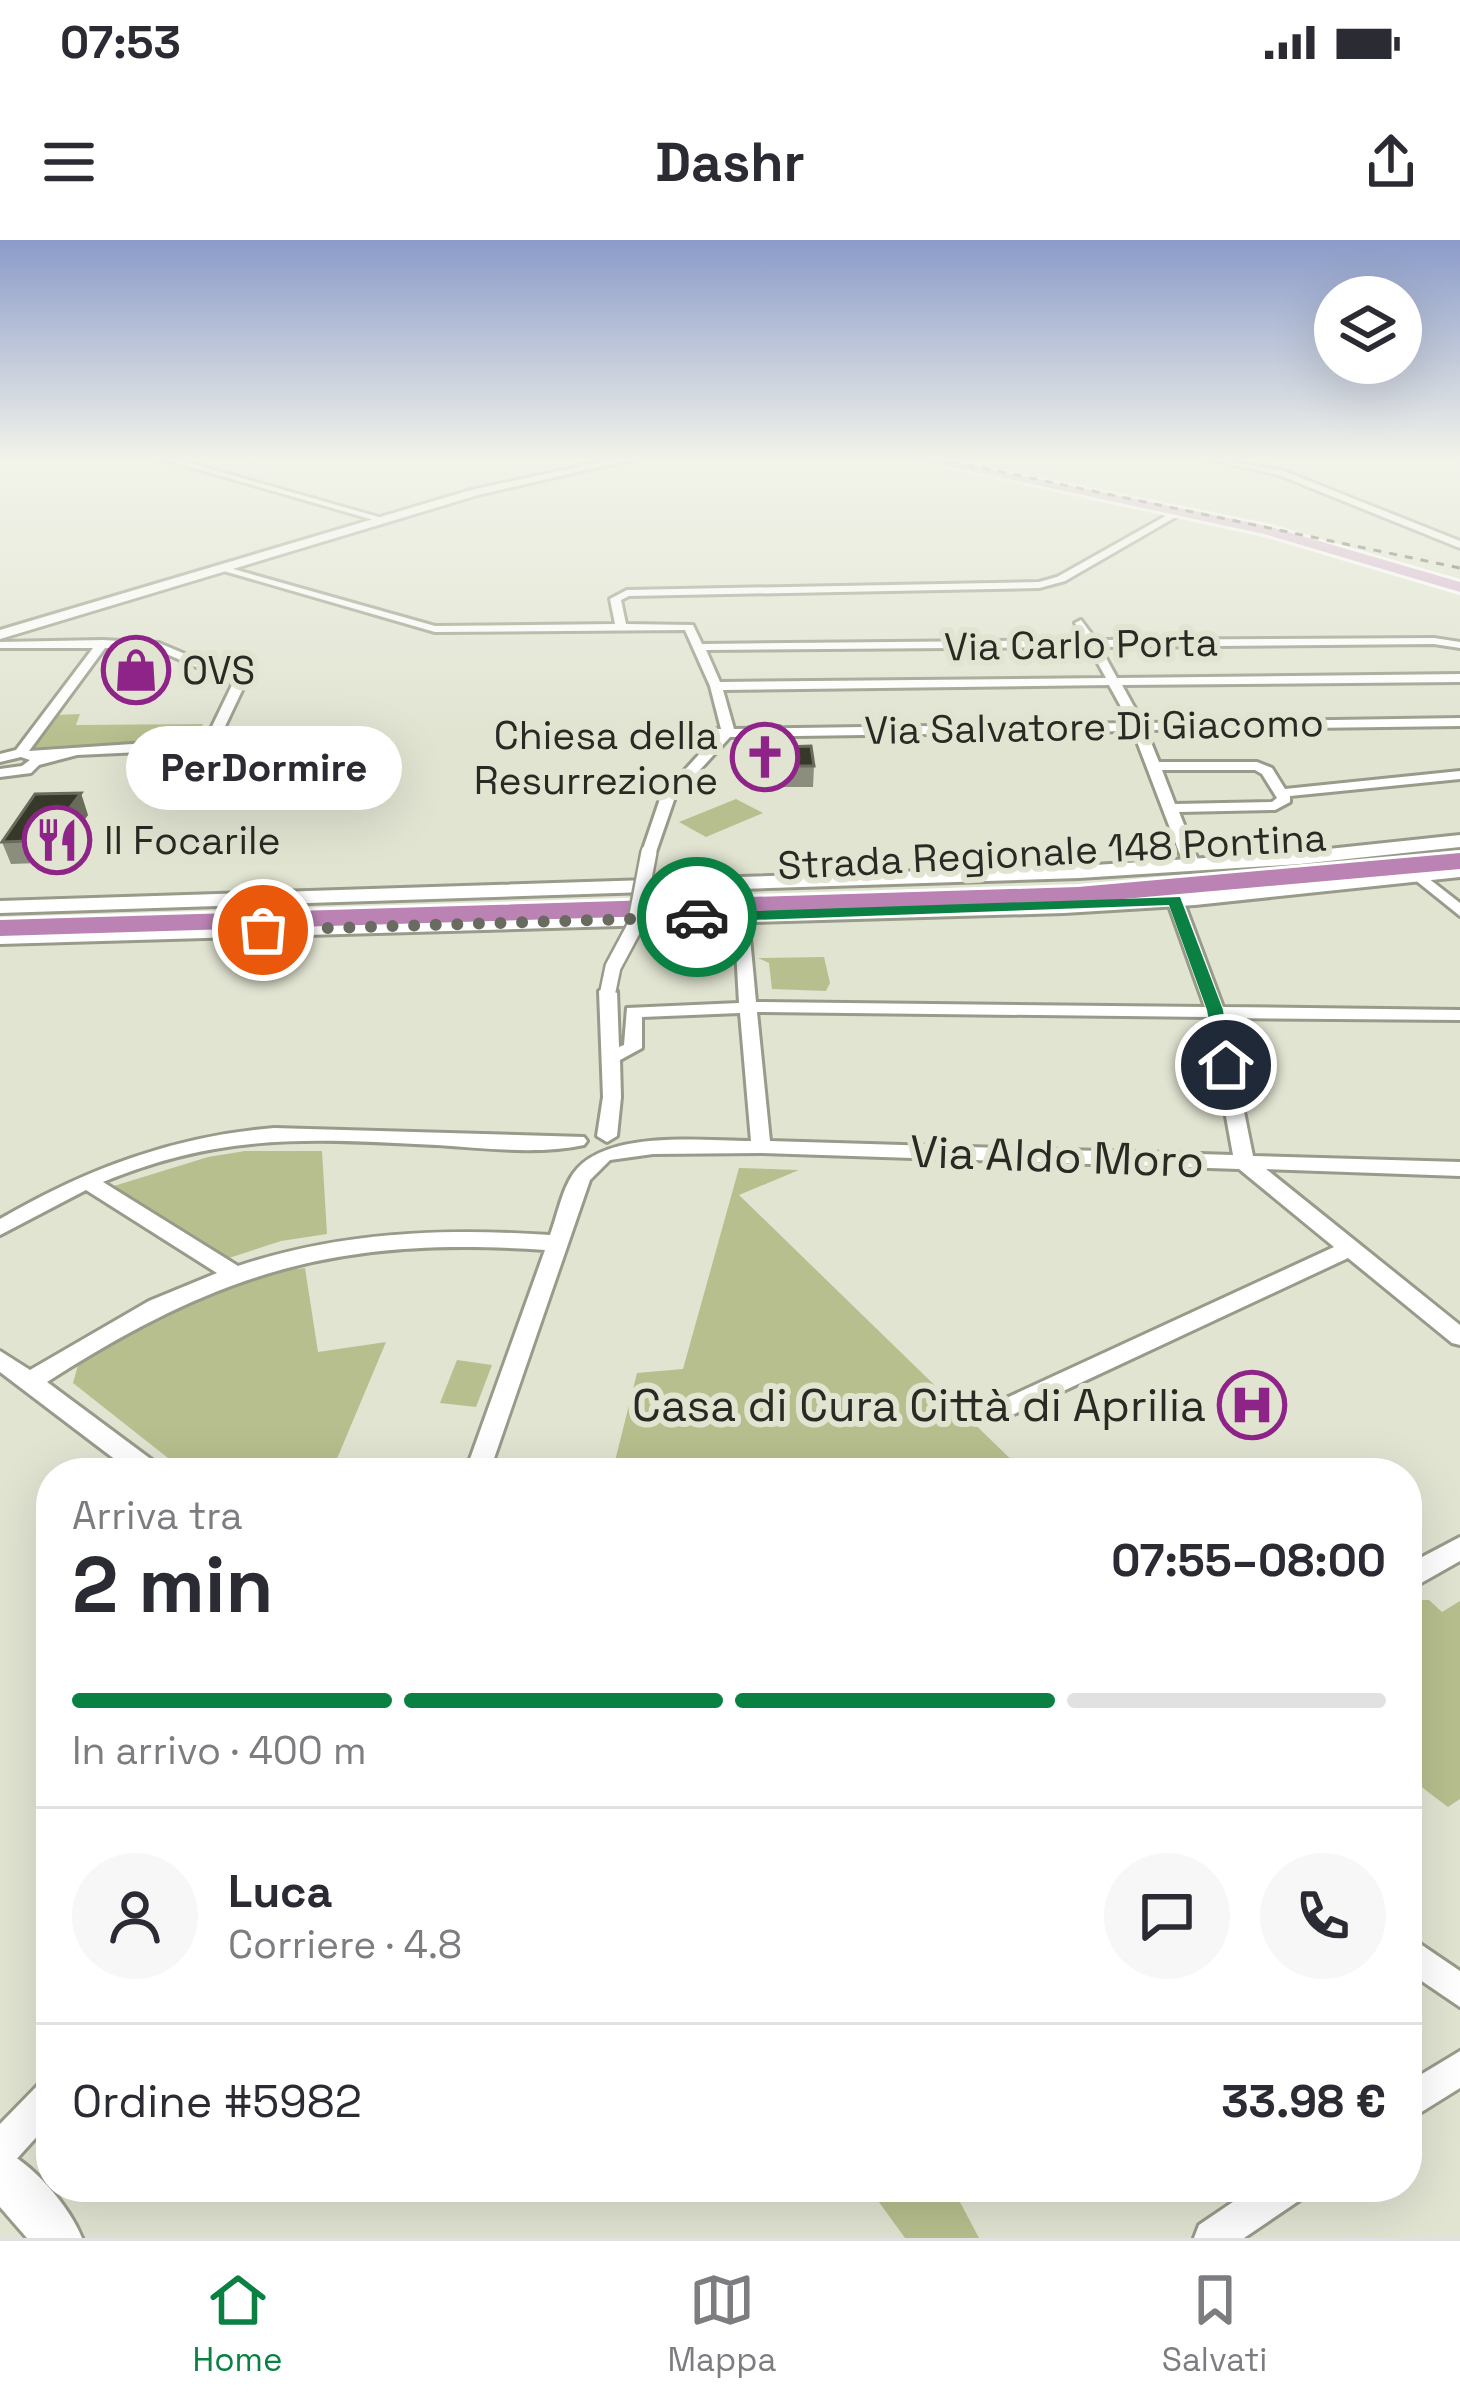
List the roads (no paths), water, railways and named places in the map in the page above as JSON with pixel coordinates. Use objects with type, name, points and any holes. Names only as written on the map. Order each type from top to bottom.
[{"type":"highway","name":"Strada Regionale 148 Pontina","points":[[0,917],[1030,887],[1212,876],[1460,851]]},
{"type":"highway","name":"Strada Regionale 148 Pontina","points":[[0,928],[1078,895],[1460,861]]},
{"type":"highway","points":[[0,907],[86,914]]},
{"type":"main road","points":[[1342,551],[1460,586]]},
{"type":"street","points":[[0,635],[279,551]]},
{"type":"street","points":[[621,627],[615,598],[627,593],[1046,584],[1106,551]]},
{"type":"street","points":[[222,568],[429,628],[689,627],[702,647],[728,730],[668,796],[649,852],[634,926],[611,972],[612,1097],[607,1147],[578,1152]]},
{"type":"street","points":[[1081,623],[1138,726],[1192,866]]},
{"type":"street","name":"Via Carlo Porta","points":[[702,647],[1437,641],[1460,645]]},
{"type":"street","points":[[21,753],[103,643]]},
{"type":"street","points":[[0,645],[167,647],[241,684],[205,745],[77,751],[5,773],[0,787]]},
{"type":"street","points":[[716,686],[1460,678]]},
{"type":"street","name":"Via Salvatore Di Giacomo","points":[[650,734],[1460,722]]},
{"type":"street","points":[[0,758],[21,753],[39,759]]},
{"type":"street","points":[[1154,766],[1260,766],[1283,798]]},
{"type":"street","points":[[1170,808],[1460,775]]},
{"type":"street","points":[[0,907],[1192,866],[1460,841]]},
{"type":"street","points":[[0,938],[1175,900],[1460,871]]},
{"type":"street","points":[[1419,876],[1460,910]]},
{"type":"street","points":[[1175,900],[1215,1010],[1244,1162],[1460,1337]]},
{"type":"street","points":[[740,916],[761,1148]]},
{"type":"street","points":[[612,1057],[633,1048],[633,1012],[748,1008],[1460,1015]]},
{"type":"street","points":[[482,1458],[555,1243],[578,1152],[612,1097]]},
{"type":"street","name":"Via Aldo Moro","points":[[0,1228],[86,1181],[189,1145],[275,1134],[529,1144],[578,1152],[607,1147],[761,1148],[1460,1169]]},
{"type":"street","points":[[86,1181],[232,1272]]},
{"type":"street","points":[[31,1381],[133,1317],[232,1272],[306,1252],[421,1238],[480,1236],[555,1243]]},
{"type":"street","points":[[997,1413],[1348,1249]]},
{"type":"street","points":[[0,1360],[131,1458]]},
{"type":"street","points":[[1422,1570],[1460,1548]]},
{"type":"street","points":[[1422,1963],[1460,1990]]},
{"type":"street","points":[[1422,2094],[1460,2068]]},
{"type":"street","points":[[0,2150],[36,2112]]},
{"type":"street","points":[[0,2172],[58,2238]]},
{"type":"street","points":[[1212,2238],[1265,2202]]},
{"type":"railway","points":[[1380,551],[1460,568]]},
{"type":"place","name":"OVS","points":[[136,670]]},
{"type":"place","name":"Chiesa della Resurrezione","points":[[765,757]]},
{"type":"place","name":"Il Focarile","points":[[57,840]]},
{"type":"place","name":"PerDormire","points":[[263,930]]},
{"type":"place","name":"Casa di Cura Città di Aprilia","points":[[1252,1405]]}]
